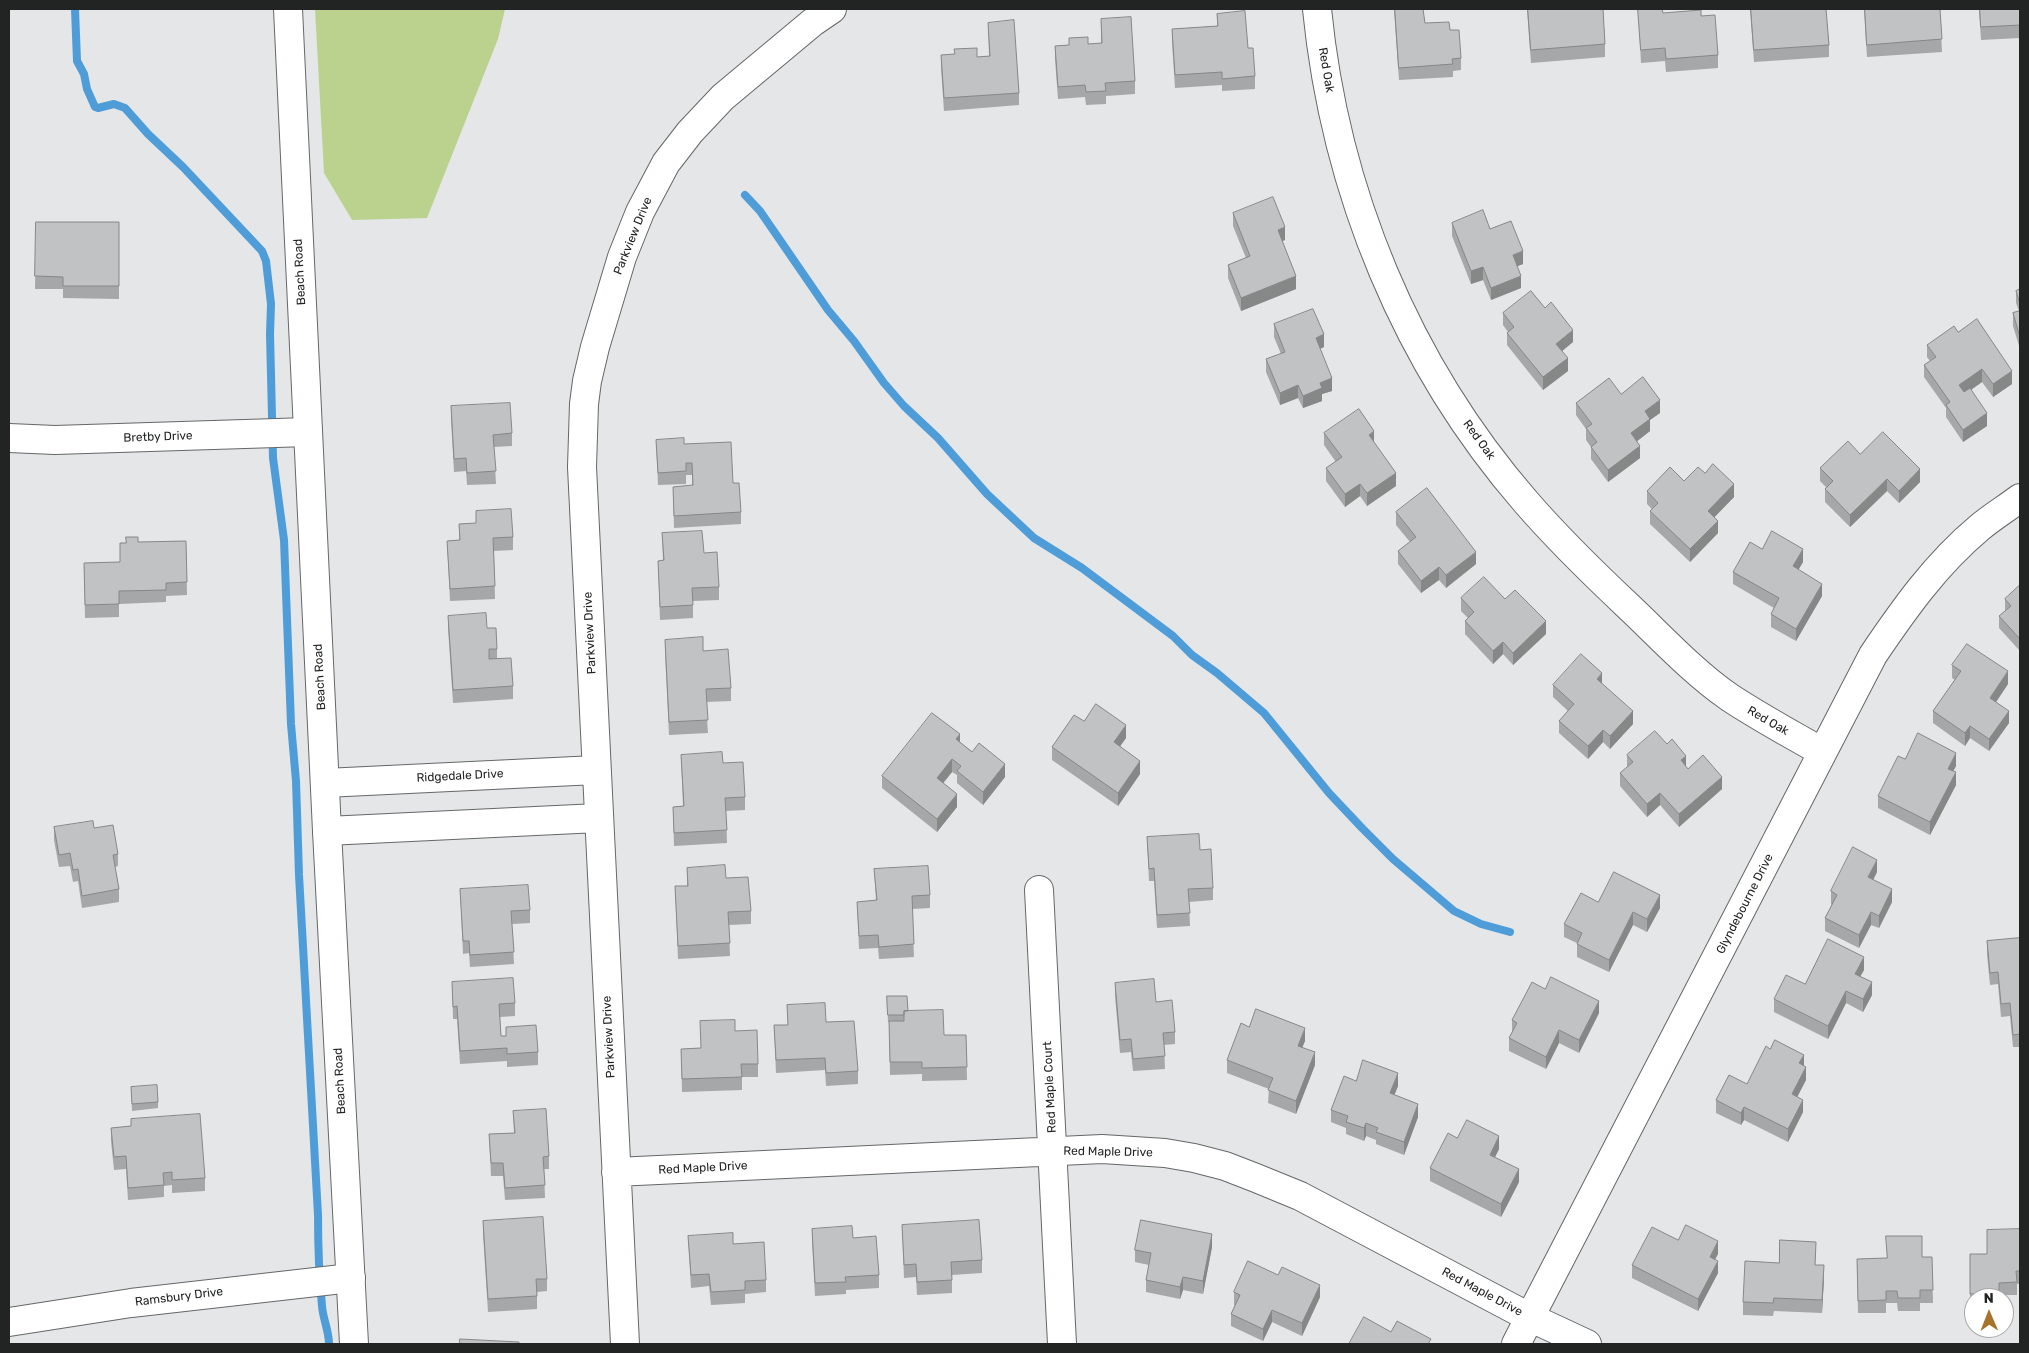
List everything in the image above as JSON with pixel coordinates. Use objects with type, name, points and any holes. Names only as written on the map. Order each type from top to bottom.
[{"type":"street","name":"Beach Road","points":[[288,9],[327,831],[354,1344]]},
{"type":"street","name":"Parkview Drive","points":[[625,1344],[598,818],[582,439],[587,381],[607,304],[622,258],[640,212],[666,163],[690,132],[723,97],[813,22],[832,9]]},
{"type":"street","name":"Red Oak","points":[[1317,9],[1335,122],[1352,188],[1367,233],[1406,322],[1429,366],[1462,416],[1526,501],[1575,554],[1678,653],[1727,695],[1822,752]]},
{"type":"street","name":"Bretby Drive","points":[[9,438],[56,440],[308,432]]},
{"type":"street","name":"Glyndebourne Drive","points":[[1516,1344],[1528,1317],[1714,965],[1873,655],[1919,590],[1944,563],[1980,528],[2020,498]]},
{"type":"street","name":"Ridgedale Drive","points":[[325,783],[596,770]]},
{"type":"street","points":[[327,831],[598,818]]},
{"type":"street","name":"Red Maple Court","points":[[1040,890],[1062,1344]]},
{"type":"street","name":"Red Maple Drive","points":[[616,1172],[1102,1149],[1141,1150],[1194,1158],[1225,1166],[1300,1196],[1528,1317],[1587,1344]]},
{"type":"street","name":"Ramsbury Drive","points":[[9,1322],[131,1303],[351,1278]]},
{"type":"green space","points":[[315,9],[505,9],[498,39],[427,218],[352,220],[324,173]]},
{"type":"building","points":[[1395,9],[1423,9],[1425,23],[1449,22],[1450,30],[1459,30],[1461,58],[1452,59],[1453,64],[1399,68]]},
{"type":"building","points":[[1528,9],[1603,9],[1605,44],[1531,50]]},
{"type":"building","points":[[1638,9],[1662,9],[1663,13],[1701,10],[1701,16],[1715,15],[1718,55],[1666,59],[1665,48],[1641,50]]},
{"type":"building","points":[[1751,9],[1826,9],[1829,45],[1754,50]]},
{"type":"building","points":[[1865,9],[1940,9],[1942,39],[1867,45]]},
{"type":"building","points":[[1980,9],[2020,9],[2020,25],[1981,27]]},
{"type":"building","points":[[1245,11],[1248,48],[1253,48],[1255,76],[1222,79],[1222,72],[1175,75],[1172,29],[1218,26],[1217,14]]},
{"type":"building","points":[[1131,17],[1135,81],[1105,83],[1106,91],[1086,92],[1085,85],[1058,87],[1055,46],[1069,45],[1069,38],[1088,37],[1088,44],[1102,43],[1101,19]]},
{"type":"building","points":[[1014,20],[1019,93],[944,98],[941,55],[955,54],[954,49],[977,48],[977,57],[990,56],[988,23]]},
{"type":"building","points":[[1273,197],[1285,227],[1278,230],[1296,276],[1241,298],[1228,265],[1250,256],[1233,213]]},
{"type":"building","points":[[1483,210],[1490,229],[1511,221],[1523,251],[1513,255],[1521,276],[1491,288],[1483,267],[1471,271],[1452,223]]},
{"type":"building","points":[[36,222],[119,222],[119,286],[63,286],[63,277],[35,276]]},
{"type":"building","points":[[2020,289],[2020,304],[2016,291]]},
{"type":"building","points":[[1531,291],[1545,308],[1551,302],[1573,330],[1556,344],[1568,358],[1543,377],[1507,333],[1514,327],[1503,313]]},
{"type":"building","points":[[1313,309],[1324,334],[1316,338],[1332,378],[1320,383],[1322,388],[1303,396],[1298,385],[1280,393],[1266,359],[1285,352],[1274,324]]},
{"type":"building","points":[[2020,311],[2020,337],[2013,313]]},
{"type":"building","points":[[1977,319],[2012,371],[1993,384],[1982,369],[1959,385],[1964,392],[1970,388],[1987,413],[1963,430],[1946,405],[1950,402],[1924,365],[1936,357],[1927,345],[1954,326],[1958,332]]},
{"type":"building","points":[[1643,377],[1660,400],[1645,411],[1650,419],[1631,433],[1640,446],[1608,470],[1591,447],[1597,442],[1586,428],[1592,424],[1576,403],[1609,378],[1621,394]]},
{"type":"building","points":[[510,403],[512,433],[493,435],[496,471],[467,473],[466,458],[454,459],[451,406]]},
{"type":"building","points":[[1359,409],[1374,431],[1369,435],[1396,473],[1367,493],[1360,484],[1345,494],[1326,468],[1342,457],[1324,433]]},
{"type":"building","points":[[1883,432],[1920,469],[1899,491],[1887,479],[1850,515],[1825,489],[1833,481],[1820,468],[1848,441],[1860,454]]},
{"type":"building","points":[[684,438],[684,444],[731,442],[733,483],[739,483],[741,512],[674,516],[673,487],[693,485],[692,463],[686,463],[686,471],[658,473],[656,440]]},
{"type":"building","points":[[1713,464],[1734,484],[1708,511],[1718,521],[1690,549],[1650,511],[1658,503],[1647,491],[1670,467],[1684,481],[1698,467],[1705,473]]},
{"type":"building","points":[[1427,488],[1476,552],[1446,575],[1439,567],[1421,581],[1398,551],[1416,537],[1396,512]]},
{"type":"building","points":[[511,509],[513,537],[493,538],[495,586],[450,589],[447,541],[460,540],[459,524],[476,523],[476,511]]},
{"type":"building","points":[[702,531],[704,553],[717,552],[719,587],[692,588],[693,605],[660,607],[658,561],[664,560],[662,533]]},
{"type":"building","points":[[1772,531],[1803,549],[1793,566],[1822,584],[1796,629],[1771,614],[1779,598],[1733,572],[1750,542],[1762,549]]},
{"type":"building","points":[[126,537],[138,537],[138,542],[186,541],[187,582],[166,583],[166,590],[119,591],[119,604],[85,605],[84,563],[120,562],[120,543],[126,543]]},
{"type":"building","points":[[1484,577],[1505,599],[1515,590],[1546,621],[1513,653],[1503,642],[1493,651],[1465,621],[1474,612],[1461,598]]},
{"type":"building","points":[[2020,585],[2020,639],[1999,616],[2011,606],[2005,599]]},
{"type":"building","points":[[486,613],[487,628],[496,628],[497,649],[489,649],[489,659],[511,658],[513,686],[453,690],[448,616]]},
{"type":"building","points":[[703,637],[703,651],[728,649],[731,688],[706,689],[708,720],[669,722],[665,640]]},
{"type":"building","points":[[1967,644],[2008,671],[1990,698],[2009,711],[1989,739],[1970,726],[1965,733],[1933,711],[1961,671],[1952,665]]},
{"type":"building","points":[[1581,654],[1602,673],[1597,679],[1633,711],[1610,736],[1603,730],[1588,746],[1559,721],[1574,704],[1553,685]]},
{"type":"building","points":[[1096,704],[1126,725],[1114,742],[1140,761],[1118,793],[1052,747],[1074,715],[1084,721]]},
{"type":"building","points":[[932,713],[960,734],[956,739],[972,752],[979,743],[1005,764],[983,792],[957,771],[961,766],[952,759],[937,778],[957,794],[937,819],[882,776]]},
{"type":"building","points":[[1655,731],[1667,744],[1672,739],[1686,756],[1681,760],[1688,769],[1703,755],[1722,777],[1679,814],[1660,793],[1647,804],[1620,773],[1633,762],[1627,755]]},
{"type":"building","points":[[1918,733],[1956,753],[1948,769],[1956,772],[1930,822],[1878,796],[1898,756],[1905,759]]},
{"type":"building","points":[[722,752],[723,763],[743,762],[745,797],[725,798],[727,830],[674,833],[673,807],[684,806],[681,755]]},
{"type":"building","points":[[93,821],[94,828],[113,825],[118,854],[113,855],[119,889],[82,896],[78,869],[73,870],[70,853],[59,855],[54,827]]},
{"type":"building","points":[[1199,834],[1200,850],[1211,849],[1213,888],[1188,889],[1190,913],[1157,915],[1154,868],[1149,869],[1147,837]]},
{"type":"building","points":[[1853,847],[1877,860],[1868,877],[1892,889],[1879,916],[1871,912],[1859,935],[1825,918],[1837,895],[1831,891]]},
{"type":"building","points":[[725,865],[726,878],[748,877],[751,911],[728,912],[730,943],[678,946],[675,886],[688,886],[687,868]]},
{"type":"building","points":[[928,866],[930,895],[912,896],[914,944],[879,947],[878,935],[859,936],[857,902],[877,900],[874,869]]},
{"type":"building","points":[[1614,872],[1660,895],[1647,919],[1633,912],[1609,960],[1577,944],[1582,933],[1564,924],[1581,893],[1598,902]]},
{"type":"building","points":[[528,885],[530,910],[511,911],[514,952],[470,955],[469,941],[463,941],[460,889]]},
{"type":"building","points":[[2020,938],[2020,1034],[2013,1035],[2010,1003],[2001,1004],[1998,972],[1990,973],[1987,941]]},
{"type":"building","points":[[1828,939],[1864,957],[1855,974],[1872,982],[1863,999],[1846,991],[1828,1026],[1774,999],[1786,975],[1805,984]]},
{"type":"building","points":[[1551,977],[1599,1001],[1579,1040],[1559,1030],[1546,1057],[1509,1038],[1517,1023],[1512,1020],[1532,982],[1545,989]]},
{"type":"building","points":[[513,978],[515,1003],[499,1004],[501,1036],[506,1036],[506,1027],[536,1025],[538,1052],[507,1054],[507,1048],[460,1051],[457,1006],[453,1007],[452,982]]},
{"type":"building","points":[[1154,979],[1156,1002],[1172,1000],[1175,1032],[1163,1033],[1165,1056],[1133,1059],[1131,1039],[1120,1040],[1115,983]]},
{"type":"building","points":[[887,996],[907,996],[908,1011],[904,1011],[904,1015],[888,1015]]},
{"type":"building","points":[[825,1003],[826,1022],[854,1021],[858,1071],[826,1073],[825,1058],[776,1060],[774,1025],[788,1025],[787,1005]]},
{"type":"building","points":[[1256,1009],[1305,1028],[1298,1046],[1315,1052],[1296,1101],[1268,1090],[1273,1078],[1227,1060],[1241,1023],[1249,1027]]},
{"type":"building","points":[[943,1010],[944,1035],[966,1035],[967,1067],[922,1068],[922,1062],[890,1062],[889,1021],[904,1021],[904,1011]]},
{"type":"building","points":[[735,1020],[735,1031],[757,1030],[758,1064],[741,1064],[742,1077],[682,1079],[681,1049],[701,1048],[700,1021]]},
{"type":"building","points":[[1775,1040],[1804,1055],[1799,1063],[1806,1067],[1792,1094],[1803,1100],[1788,1129],[1744,1107],[1741,1113],[1716,1100],[1729,1075],[1747,1084],[1766,1046],[1770,1049]]},
{"type":"building","points":[[1363,1060],[1398,1073],[1390,1093],[1418,1104],[1404,1142],[1376,1132],[1378,1128],[1366,1123],[1364,1128],[1346,1122],[1348,1116],[1331,1110],[1344,1076],[1356,1081]]},
{"type":"building","points":[[157,1085],[158,1102],[132,1104],[131,1087]]},
{"type":"building","points":[[546,1109],[549,1156],[543,1157],[545,1185],[505,1188],[503,1163],[491,1163],[489,1134],[515,1133],[513,1111]]},
{"type":"building","points":[[200,1114],[205,1178],[172,1180],[172,1172],[163,1173],[164,1185],[128,1188],[126,1156],[114,1157],[111,1128],[131,1126],[131,1119]]},
{"type":"building","points":[[1467,1120],[1499,1136],[1490,1155],[1519,1169],[1501,1204],[1430,1168],[1448,1133],[1457,1138]]},
{"type":"building","points":[[543,1217],[547,1279],[536,1279],[537,1296],[488,1299],[483,1221]]},
{"type":"building","points":[[979,1220],[982,1260],[951,1262],[952,1280],[917,1282],[916,1264],[904,1265],[902,1225]]},
{"type":"building","points":[[1141,1220],[1212,1234],[1203,1281],[1183,1277],[1180,1287],[1146,1280],[1151,1253],[1135,1250]]},
{"type":"building","points":[[1686,1225],[1718,1241],[1710,1257],[1718,1261],[1698,1299],[1632,1265],[1652,1227],[1678,1240]]},
{"type":"building","points":[[852,1226],[853,1238],[876,1236],[879,1275],[845,1277],[846,1282],[815,1283],[812,1229]]},
{"type":"building","points":[[2020,1229],[2020,1271],[2016,1271],[2017,1282],[1999,1283],[1999,1288],[1970,1288],[1970,1254],[1987,1254],[1987,1230]]},
{"type":"building","points":[[733,1233],[733,1244],[764,1242],[766,1280],[745,1281],[745,1290],[711,1292],[709,1274],[691,1275],[688,1236]]},
{"type":"building","points":[[1886,1236],[1922,1236],[1922,1257],[1932,1257],[1933,1290],[1920,1290],[1920,1298],[1898,1298],[1897,1291],[1886,1291],[1886,1300],[1858,1301],[1857,1259],[1887,1258]]},
{"type":"building","points":[[1780,1240],[1816,1242],[1815,1265],[1824,1265],[1822,1300],[1774,1298],[1773,1303],[1743,1302],[1745,1261],[1779,1263]]},
{"type":"building","points":[[1248,1261],[1278,1275],[1282,1267],[1320,1285],[1302,1323],[1272,1310],[1263,1329],[1231,1314],[1240,1295],[1234,1292]]},
{"type":"building","points":[[1364,1317],[1391,1332],[1397,1321],[1431,1339],[1428,1344],[1349,1344]]},
{"type":"building","points":[[460,1339],[519,1342],[519,1344],[460,1344]]},
{"type":"waterway","points":[[75,9],[77,61],[84,74],[87,89],[95,107],[114,104],[125,108],[262,251],[266,261],[271,304],[273,458],[284,540],[291,724],[296,781],[299,875],[318,1215],[319,1272],[329,1344]]},
{"type":"waterway","points":[[745,195],[760,211],[828,310],[854,341],[884,383],[904,406],[938,438],[987,494],[1034,538],[1082,568],[1173,636],[1192,655],[1217,673],[1264,713],[1329,793],[1363,829],[1393,859],[1454,911],[1481,924],[1510,932]]}]
